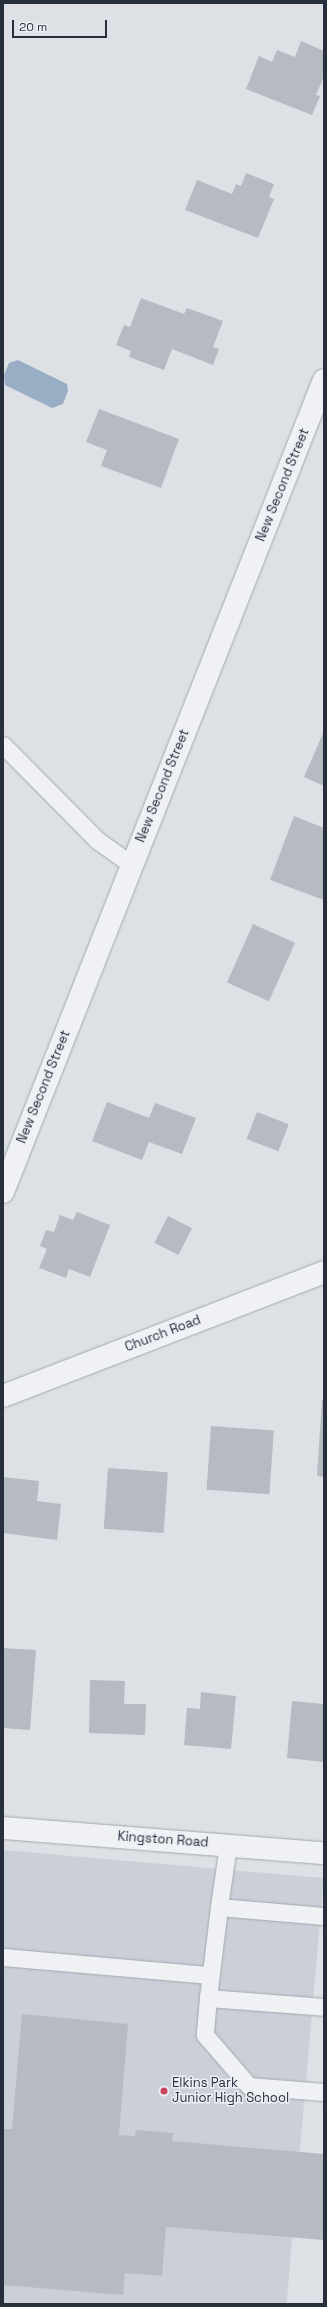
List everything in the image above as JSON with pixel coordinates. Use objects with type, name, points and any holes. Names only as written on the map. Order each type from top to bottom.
[{"type":"street","name":"New Second Street","points":[[4,1186],[324,380]]},
{"type":"street","name":"Church Road","points":[[3,1396],[324,1272]]},
{"type":"street","name":"Kingston Road","points":[[3,1828],[324,1852]]},
{"type":"lane","points":[[3,745],[97,840],[132,865]]},
{"type":"lane","points":[[228,1845],[210,1975],[205,2035],[249,2086],[324,2092]]},
{"type":"lane","points":[[219,1907],[324,1916]]},
{"type":"lane","points":[[3,1957],[210,1975]]},
{"type":"lane","points":[[208,1998],[324,2007]]},
{"type":"shaded area","name":"Elkins Park Junior High School","points":[[3,1850],[324,1878],[287,2304],[3,2304]]},
{"type":"water","points":[[18,360],[67,384],[68,391],[63,404],[52,408],[5,385],[4,375],[9,363]]},
{"type":"building","points":[[301,41],[324,51],[324,76],[316,95],[320,96],[312,115],[246,89],[259,56],[272,62],[277,50],[295,57]]},
{"type":"building","points":[[246,173],[274,184],[269,197],[274,199],[258,238],[185,210],[197,180],[232,194],[236,184],[241,186]]},
{"type":"building","points":[[141,298],[184,314],[187,308],[223,321],[213,347],[219,349],[213,365],[172,349],[164,370],[129,357],[131,351],[116,345],[124,325],[130,327]]},
{"type":"building","points":[[99,409],[179,439],[161,488],[101,466],[107,450],[86,442]]},
{"type":"building","points":[[324,731],[324,786],[304,777]]},
{"type":"building","points":[[294,816],[324,828],[324,900],[270,880]]},
{"type":"building","points":[[253,924],[295,943],[269,1001],[227,982]]},
{"type":"building","points":[[107,1102],[149,1118],[155,1103],[196,1118],[182,1154],[149,1142],[142,1160],[92,1141]]},
{"type":"building","points":[[257,1112],[289,1124],[278,1151],[247,1139]]},
{"type":"building","points":[[77,1212],[110,1225],[90,1277],[69,1269],[66,1278],[39,1268],[47,1249],[40,1246],[46,1230],[54,1232],[60,1215],[73,1220]]},
{"type":"building","points":[[168,1216],[192,1228],[178,1255],[154,1243]]},
{"type":"building","points":[[322,1400],[324,1400],[324,1477],[317,1476]]},
{"type":"building","points":[[211,1426],[274,1430],[269,1494],[207,1490]]},
{"type":"building","points":[[108,1468],[168,1472],[164,1533],[104,1529]]},
{"type":"building","points":[[3,1477],[39,1481],[37,1501],[61,1504],[57,1540],[3,1533]]},
{"type":"building","points":[[3,1648],[36,1650],[30,1730],[3,1728]]},
{"type":"building","points":[[90,1680],[125,1681],[124,1704],[146,1704],[145,1735],[89,1733]]},
{"type":"building","points":[[201,1692],[236,1696],[231,1749],[184,1745],[187,1708],[200,1709]]},
{"type":"building","points":[[292,1701],[324,1704],[324,1762],[287,1758]]},
{"type":"building","points":[[22,2014],[128,2024],[119,2135],[135,2136],[136,2130],[173,2133],[172,2141],[324,2154],[324,2240],[166,2227],[162,2276],[125,2273],[123,2295],[3,2285],[3,2129],[12,2129]]},
{"type":"place","name":"Elkins Park Junior High School","points":[[164,2091]]}]
